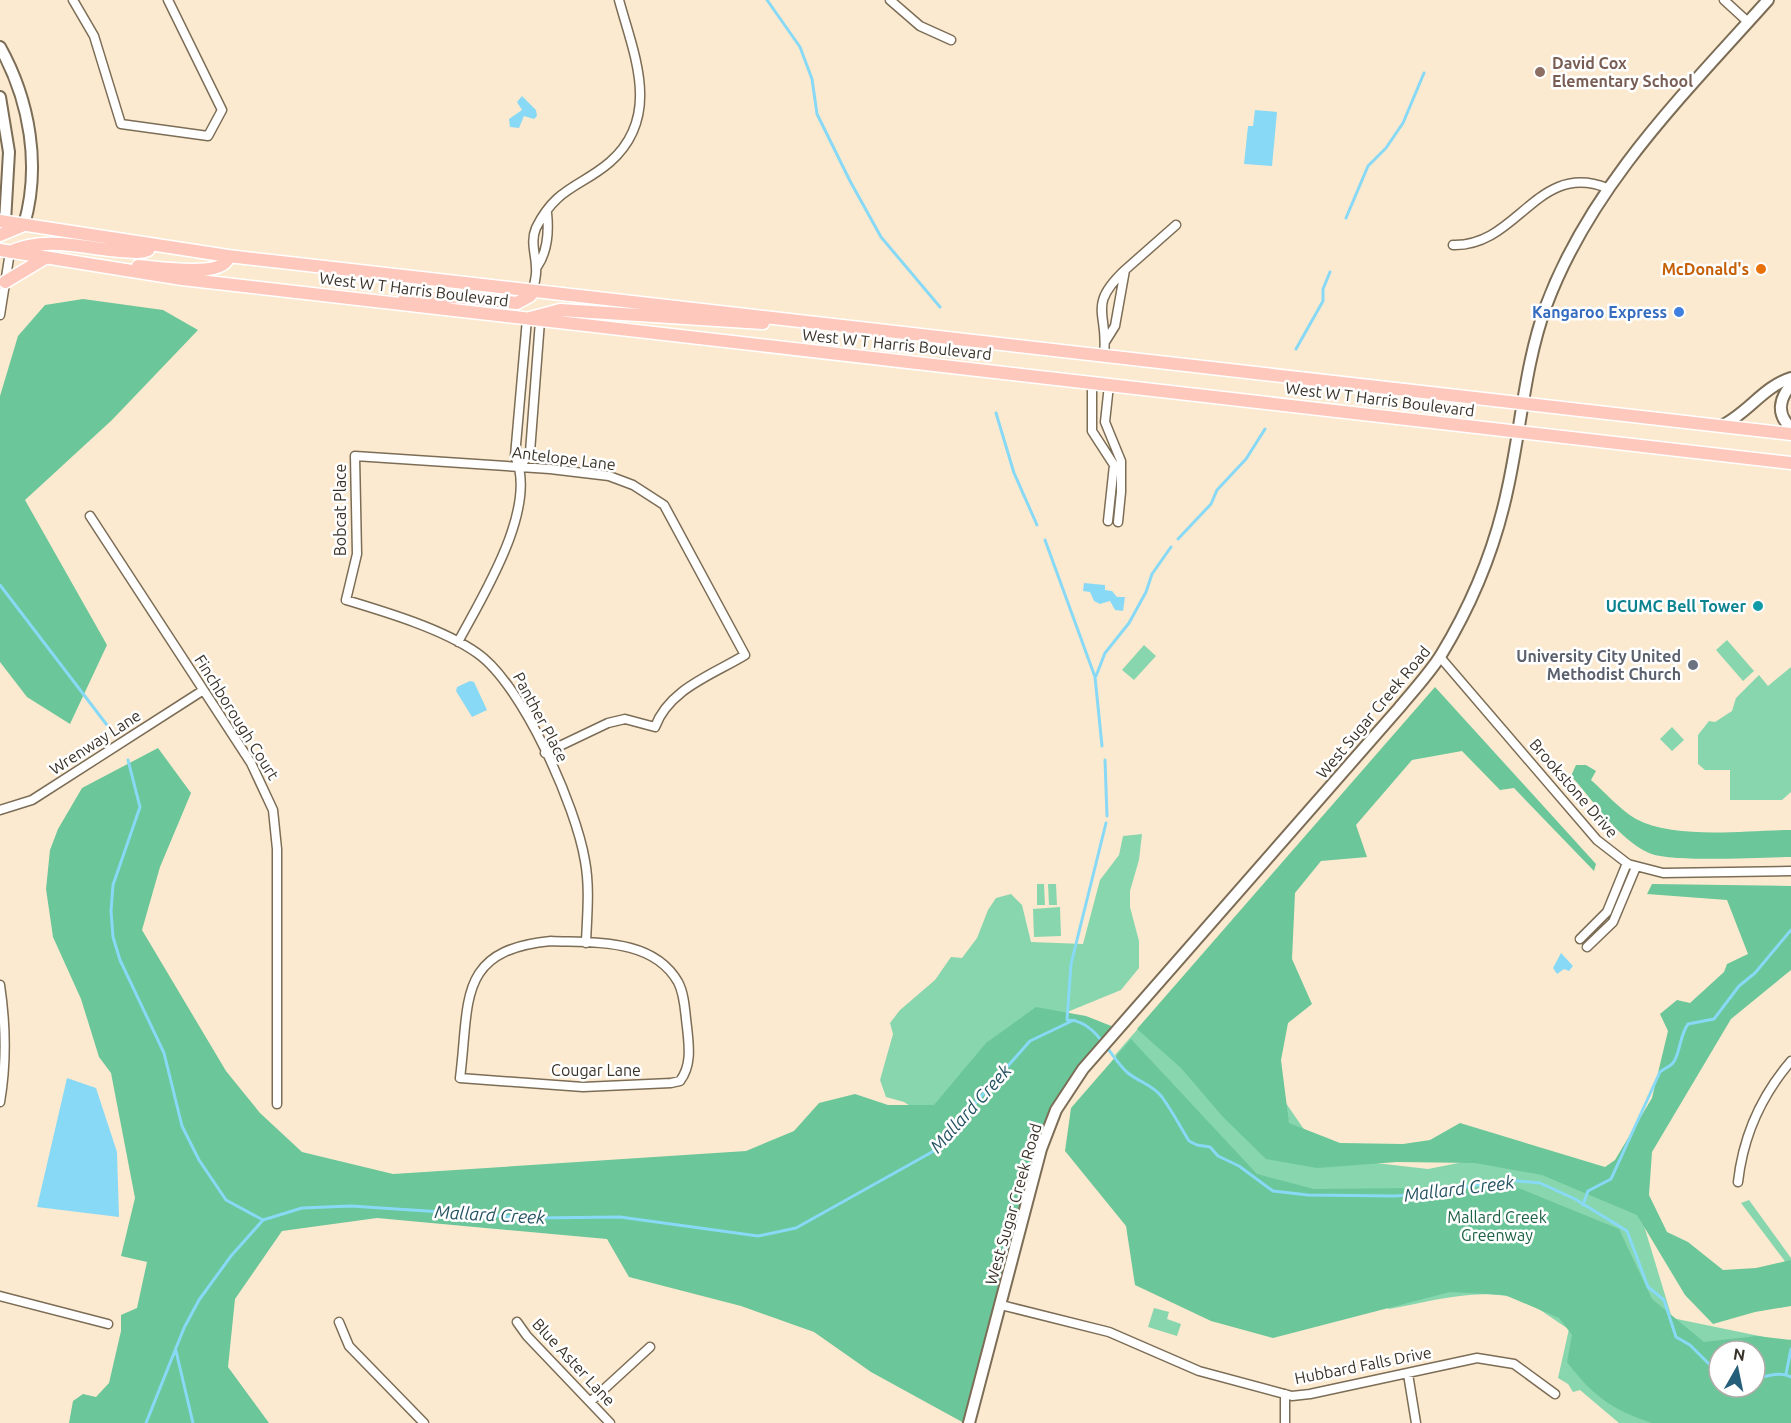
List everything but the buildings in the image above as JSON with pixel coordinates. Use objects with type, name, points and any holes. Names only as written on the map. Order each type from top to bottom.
[{"type":"main road","name":"West Sugar Creek Road","points":[[969,1423],[1045,1136],[1056,1110],[1083,1069],[1399,708],[1440,657],[1485,564],[1501,515],[1545,309],[1553,288],[1587,220],[1635,149],[1768,0]]},
{"type":"main road","points":[[0,47],[15,79],[30,135],[32,186],[24,225],[0,235]]},
{"type":"main road","points":[[0,97],[9,152],[2,221]]},
{"type":"main road","name":"West W T Harris Boulevard","points":[[2,221],[228,256],[803,321],[1104,348],[1524,404],[1791,434]]},
{"type":"main road","points":[[5,251],[32,244],[144,252],[157,246]]},
{"type":"main road","name":"West W T Harris Boulevard","points":[[5,251],[95,267],[385,303],[1791,463]]},
{"type":"main road","points":[[95,267],[123,264],[208,270],[222,267],[228,261],[228,256]]},
{"type":"main road","points":[[5,282],[45,258]]},
{"type":"main road","points":[[385,303],[457,297],[517,303],[530,296],[533,291]]},
{"type":"main road","points":[[527,319],[560,310],[745,324],[803,321]]},
{"type":"main road","points":[[1721,426],[1743,413],[1781,381],[1791,378]]},
{"type":"main road","points":[[1791,385],[1780,406],[1782,419],[1791,428]]},
{"type":"street","points":[[73,0],[94,36],[121,124],[208,136],[222,110],[168,0]]},
{"type":"street","points":[[537,267],[533,254],[535,233],[547,212],[571,186],[610,162],[632,130],[639,112],[640,76],[619,0]]},
{"type":"street","points":[[890,0],[920,27],[951,40]]},
{"type":"street","points":[[1724,0],[1748,22]]},
{"type":"street","points":[[1453,244],[1471,244],[1504,228],[1539,195],[1551,189],[1585,181],[1607,188]]},
{"type":"street","points":[[533,291],[537,267],[544,256],[548,227],[547,212]]},
{"type":"street","points":[[1104,348],[1100,321],[1108,286],[1176,225]]},
{"type":"street","points":[[0,315],[5,282],[5,251]]},
{"type":"street","points":[[1104,348],[1115,326],[1125,270]]},
{"type":"street","points":[[458,642],[509,543],[515,518],[520,467],[515,456],[527,319]]},
{"type":"street","points":[[520,467],[531,452],[540,321]]},
{"type":"street","points":[[1092,383],[1092,431],[1114,465],[1107,521]]},
{"type":"street","points":[[1109,385],[1105,422],[1119,451],[1122,470],[1118,522]]},
{"type":"street","name":"Antelope Lane","points":[[355,456],[520,467],[609,476],[633,485],[664,505],[745,656],[680,692],[664,708],[655,727],[625,719],[608,723],[545,753]]},
{"type":"street","name":"Bobcat Place","points":[[346,600],[357,554],[355,456]]},
{"type":"street","name":"Finchborough Court","points":[[90,516],[251,763],[273,810],[277,849],[277,1104]]},
{"type":"street","name":"Panther Place","points":[[346,600],[392,614],[458,642],[476,651],[504,677],[545,753],[569,805],[582,844],[588,889],[585,943]]},
{"type":"street","name":"Brookstone Drive","points":[[1440,657],[1598,840],[1627,863],[1636,867],[1670,873],[1791,871]]},
{"type":"street","name":"Wrenway Lane","points":[[0,810],[32,800],[202,691]]},
{"type":"street","points":[[1580,939],[1606,912],[1627,863]]},
{"type":"street","points":[[1587,947],[1613,922],[1636,867]]},
{"type":"street","name":"Cougar Lane","points":[[551,941],[585,943],[622,946],[643,952],[657,960],[678,983],[684,1000],[688,1051],[688,1065],[680,1081],[583,1087],[460,1078],[468,1004],[476,978],[485,965],[503,950],[517,945],[551,941]]},
{"type":"street","points":[[0,985],[6,1030],[6,1067],[0,1102]]},
{"type":"street","points":[[1738,1182],[1744,1145],[1751,1125],[1769,1091],[1791,1061]]},
{"type":"street","points":[[0,1296],[108,1324]]},
{"type":"street","name":"Hubbard Falls Drive","points":[[1000,1305],[1109,1332],[1199,1371],[1285,1394],[1310,1394],[1477,1358],[1514,1364],[1556,1394]]},
{"type":"street","points":[[339,1322],[349,1346],[424,1423]]},
{"type":"street","name":"Blue Aster Lane","points":[[517,1322],[527,1336],[610,1423]]},
{"type":"street","points":[[590,1402],[650,1347]]},
{"type":"street","points":[[1408,1374],[1416,1423]]},
{"type":"street","points":[[1285,1394],[1285,1423]]},
{"type":"green space","points":[[83,299],[163,310],[198,330],[112,420],[25,500],[107,645],[70,724],[27,697],[0,662],[0,396],[18,336],[45,305]]},
{"type":"green space","points":[[1727,640],[1754,671],[1743,681],[1716,650]]},
{"type":"green space","points":[[1144,645],[1156,656],[1134,680],[1122,670]]},
{"type":"green space","points":[[1791,667],[1791,792],[1782,800],[1730,800],[1730,770],[1705,770],[1698,764],[1698,735],[1709,721],[1715,722],[1732,711],[1736,698],[1759,675],[1768,686]]},
{"type":"green space","points":[[1435,687],[1596,864],[1594,871],[1514,788],[1500,790],[1462,751],[1412,760],[1356,825],[1367,857],[1321,861],[1295,893],[1292,959],[1312,1004],[1288,1023],[1281,1060],[1289,1123],[1340,1143],[1403,1144],[1430,1140],[1460,1123],[1605,1167],[1615,1160],[1652,1098],[1668,1031],[1660,1014],[1677,1000],[1690,1003],[1724,972],[1727,964],[1748,954],[1727,900],[1647,894],[1652,884],[1791,886],[1791,970],[1731,1019],[1652,1152],[1649,1195],[1667,1232],[1688,1242],[1723,1270],[1756,1268],[1791,1260],[1791,1306],[1755,1312],[1713,1324],[1685,1295],[1637,1215],[1542,1175],[1475,1163],[1397,1162],[1317,1168],[1266,1159],[1223,1117],[1181,1068],[1137,1029]]},
{"type":"green space","points":[[1672,727],[1684,740],[1672,751],[1660,739]]},
{"type":"green space","points":[[158,748],[191,793],[160,867],[142,930],[226,1071],[260,1113],[302,1152],[393,1174],[746,1151],[794,1131],[819,1103],[855,1094],[888,1105],[934,1105],[986,1043],[1036,1007],[1086,1016],[1119,1029],[1056,1110],[969,1423],[964,1423],[871,1372],[814,1332],[741,1306],[629,1277],[607,1239],[377,1218],[282,1231],[235,1299],[228,1367],[269,1423],[69,1423],[73,1401],[83,1394],[96,1397],[109,1383],[121,1331],[121,1315],[137,1308],[147,1262],[121,1256],[135,1198],[111,1073],[99,1057],[81,999],[53,937],[46,889],[50,850],[58,829],[82,788]]},
{"type":"green space","points":[[1576,765],[1586,765],[1596,771],[1591,780],[1618,806],[1636,819],[1652,826],[1691,832],[1791,830],[1791,857],[1696,859],[1649,853],[1616,829],[1571,776]]},
{"type":"green space","points":[[1142,834],[1139,860],[1130,891],[1130,907],[1139,941],[1139,968],[1121,990],[1060,1015],[930,1119],[904,1102],[886,1097],[880,1080],[893,1034],[890,1023],[900,1010],[935,980],[951,957],[962,958],[977,938],[988,910],[996,898],[1011,894],[1022,905],[1031,942],[1083,944],[1100,880],[1119,855],[1123,836]]},
{"type":"green space","name":"Mallard Creek Greenway","points":[[1286,859],[1279,1093],[1323,1157],[1428,1169],[1504,1154],[1632,1186],[1672,1318],[1788,1342],[1791,1339],[1791,1382],[1767,1361],[1767,1339],[1707,1339],[1707,1365],[1656,1423],[1619,1423],[1580,1390],[1573,1392],[1568,1384],[1558,1378],[1569,1329],[1526,1302],[1493,1295],[1458,1296],[1389,1309],[1366,1294],[1127,1072],[1115,1055]]},
{"type":"green space","points":[[1037,884],[1044,884],[1045,905],[1037,905]]},
{"type":"green space","points":[[1048,884],[1056,884],[1057,905],[1049,905]]},
{"type":"green space","points":[[1060,907],[1061,936],[1034,937],[1033,909]]},
{"type":"green space","points":[[1131,1039],[1257,1174],[1314,1189],[1516,1187],[1619,1229],[1652,1299],[1704,1342],[1707,1342],[1707,1399],[1767,1399],[1767,1339],[1730,1339],[1757,1336],[1791,1340],[1791,1423],[1652,1423],[1625,1413],[1594,1392],[1567,1362],[1572,1335],[1559,1318],[1505,1295],[1450,1292],[1273,1338],[1211,1321],[1135,1285],[1126,1226],[1065,1151],[1071,1108]]},
{"type":"green space","points":[[1749,1200],[1791,1258],[1791,1276],[1784,1260],[1741,1203]]},
{"type":"green space","points":[[1154,1308],[1169,1312],[1167,1319],[1181,1324],[1177,1336],[1148,1327]]},
{"type":"water","points":[[522,96],[536,110],[537,116],[534,119],[524,116],[519,128],[510,127],[509,119],[522,110],[517,102]]},
{"type":"water","points":[[1255,110],[1277,112],[1272,166],[1244,164],[1248,126],[1253,126]]},
{"type":"water","points":[[1084,583],[1105,585],[1105,590],[1112,591],[1117,597],[1125,597],[1123,611],[1115,610],[1110,601],[1100,604],[1094,601],[1090,592],[1083,591]]},
{"type":"water","points":[[470,681],[474,682],[487,710],[472,717],[456,691],[457,687]]},
{"type":"water","points":[[1561,953],[1573,966],[1569,971],[1564,969],[1557,974],[1553,968]]},
{"type":"water","points":[[67,1078],[96,1088],[117,1152],[119,1217],[37,1207]]},
{"type":"waterway","points":[[767,0],[800,47],[812,79],[817,114],[881,237],[940,307]]},
{"type":"waterway","points":[[1346,218],[1368,166],[1386,148],[1403,123],[1424,73]]},
{"type":"waterway","points":[[1296,349],[1323,301],[1323,289],[1330,272]]},
{"type":"waterway","points":[[996,413],[1014,473],[1037,525]]},
{"type":"waterway","points":[[1178,539],[1211,504],[1217,490],[1246,459],[1265,429]]},
{"type":"waterway","points":[[1045,540],[1095,677],[1102,746]]},
{"type":"waterway","points":[[1096,676],[1105,653],[1129,623],[1146,592],[1152,574],[1171,547]]},
{"type":"waterway","points":[[0,585],[113,733]]},
{"type":"waterway","points":[[128,760],[140,807],[113,885],[111,911],[113,937],[120,960],[164,1053],[182,1126],[199,1160],[226,1200],[263,1220]]},
{"type":"waterway","points":[[1105,760],[1107,816]]},
{"type":"waterway","name":"Mallard Creek","points":[[1106,823],[1071,964],[1067,1020],[1077,1021],[1094,1032],[1128,1073],[1158,1093],[1189,1141],[1210,1147],[1218,1156],[1239,1166],[1273,1191],[1308,1195],[1395,1196],[1425,1194],[1506,1180],[1540,1183],[1575,1199],[1627,1231],[1648,1287],[1664,1300],[1676,1337],[1690,1345],[1707,1362]]},
{"type":"waterway","points":[[1583,1205],[1588,1191],[1611,1179],[1660,1072],[1675,1061],[1688,1024],[1714,1019],[1739,986],[1755,973],[1791,930]]},
{"type":"waterway","name":"Mallard Creek","points":[[146,1423],[184,1328],[199,1300],[231,1256],[263,1220],[302,1208],[351,1206],[533,1218],[620,1217],[758,1236],[796,1228],[932,1152],[1030,1041],[1074,1020]]},
{"type":"waterway","points":[[1786,1374],[1791,1349]]},
{"type":"waterway","points":[[176,1351],[193,1423]]},
{"type":"waterway","name":"Mallard Creek","points":[[1767,1376],[1778,1374],[1791,1377]]},
{"type":"place","name":"David Cox Elementary School","points":[[1540,72]]},
{"type":"place","name":"McDonald's","points":[[1761,269]]},
{"type":"place","name":"Kangaroo Express","points":[[1679,312]]},
{"type":"place","name":"UCUMC Bell Tower","points":[[1758,606]]},
{"type":"place","name":"University City United Methodist Church","points":[[1693,665]]}]
